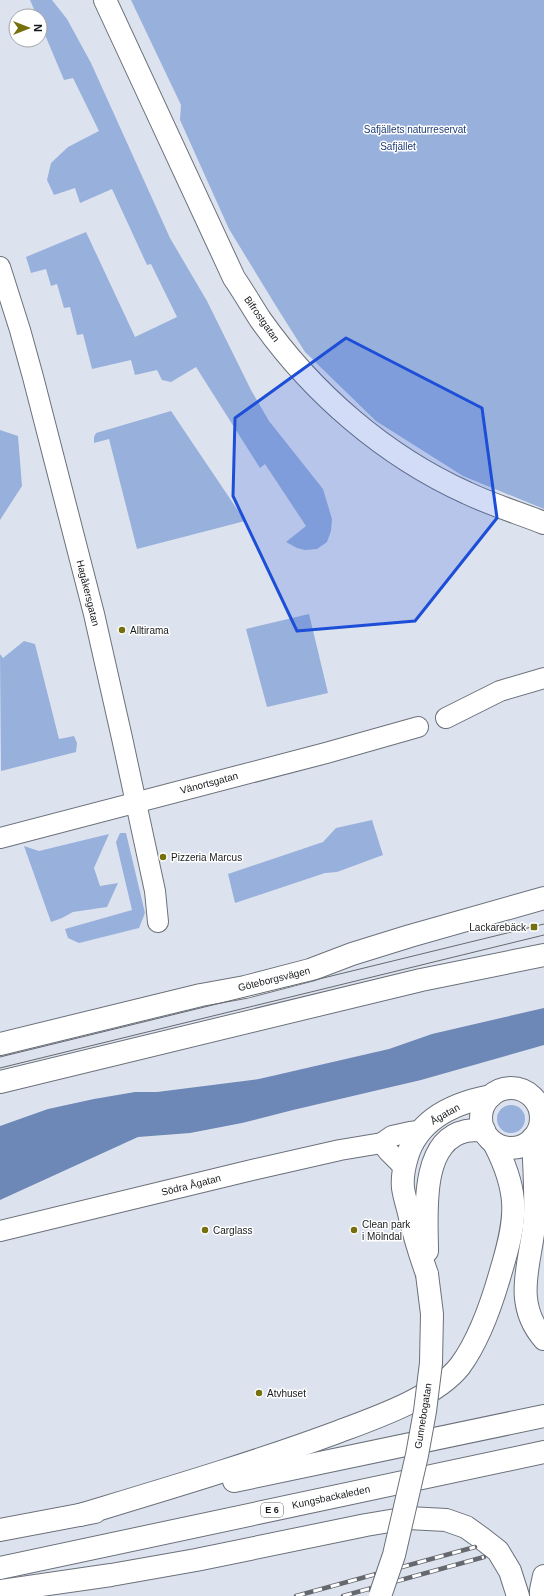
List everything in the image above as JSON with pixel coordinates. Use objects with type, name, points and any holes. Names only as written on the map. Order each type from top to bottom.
[{"type":"main road","name":"Bifrostgatan","points":[[105,0],[234,278],[261,319],[283,348],[306,375],[332,401],[381,444],[408,462],[468,494],[544,523]]},
{"type":"main road","name":"Göteborgsvägen","points":[[0,1044],[194,996],[245,987],[310,970],[352,954],[410,936],[544,898]]},
{"type":"main road","points":[[0,1082],[422,980],[544,955]]},
{"type":"main road","name":"Ågatan","points":[[421,1239],[403,1188],[404,1167],[410,1148],[419,1131],[430,1120],[447,1110],[470,1100],[491,1096],[498,1091],[506,1089],[518,1089],[530,1095],[541,1104],[540,1122],[534,1138],[535,1216],[525,1278],[525,1299],[536,1329],[544,1339]]},
{"type":"main road","points":[[80,1515],[288,1450],[405,1405],[443,1383],[459,1366],[477,1338],[490,1307],[509,1244],[514,1207],[512,1186],[503,1161],[481,1122],[485,1103],[491,1096]]},
{"type":"main road","name":"Gunnebogatan","points":[[380,1596],[394,1555],[417,1455],[425,1411],[431,1363],[432,1314],[421,1239],[430,1172],[437,1153],[449,1139],[464,1131],[489,1136]]},
{"type":"main road","points":[[489,1136],[502,1147],[514,1148],[527,1143],[534,1138]]},
{"type":"main road","points":[[0,1530],[80,1515],[544,1416]]},
{"type":"main road","name":"Kungsbackaleden","points":[[0,1568],[544,1452]]},
{"type":"main road","points":[[0,1591],[111,1575],[196,1560],[366,1525],[408,1518],[446,1520],[466,1527],[498,1551],[510,1571],[518,1596]]},
{"type":"main road","name":"Gunnebogatan","points":[[394,1555],[394,1596]]},
{"type":"main road","points":[[541,1596],[544,1576]]},
{"type":"street","name":"Hagåkersgatan","points":[[0,267],[33,377],[94,614],[121,730],[155,891],[158,922]]},
{"type":"street","points":[[446,718],[500,691],[544,678]]},
{"type":"street","name":"Vänortsgatan","points":[[0,838],[319,755],[418,727]]},
{"type":"street","name":"Södra Ågatan","points":[[0,1231],[252,1170],[382,1142],[392,1136],[419,1131]]},
{"type":"street","points":[[382,1142],[388,1151],[404,1167]]},
{"type":"highlighted area","points":[[346,338],[482,408],[497,518],[415,621],[297,631],[233,496],[235,418]]},
{"type":"green space","points":[[30,0],[52,0],[67,19],[91,63],[170,238],[207,301],[251,390],[269,421],[323,489],[332,519],[331,531],[327,542],[317,549],[305,550],[297,548],[286,542],[306,526],[265,464],[260,468],[196,367],[171,382],[162,380],[157,370],[135,375],[131,360],[92,369],[83,334],[77,335],[70,307],[64,308],[57,284],[51,286],[46,269],[31,273],[26,257],[86,232],[135,337],[177,317],[151,264],[147,265],[112,189],[80,203],[75,188],[54,195],[47,180],[51,163],[68,147],[99,131],[73,78],[64,80],[48,42],[48,8],[34,8]]},
{"type":"green space","name":"Safjället","points":[[131,0],[544,0],[544,509],[463,476],[376,421],[305,352],[229,229],[180,120],[181,105]]},
{"type":"green space","points":[[171,411],[245,521],[137,549],[109,439],[94,443],[94,437],[96,433]]},
{"type":"green space","points":[[0,430],[18,436],[22,486],[0,520]]},
{"type":"green space","points":[[309,614],[328,693],[267,707],[246,629]]},
{"type":"green space","points":[[24,641],[35,644],[59,739],[74,736],[77,743],[76,752],[1,771],[0,654],[3,658]]},
{"type":"green space","points":[[372,820],[383,855],[337,872],[325,873],[235,903],[228,874],[323,842],[336,828]]},
{"type":"green space","points":[[120,833],[126,833],[145,913],[139,928],[79,943],[68,938],[65,929],[132,910],[116,842]]},
{"type":"green space","points":[[109,834],[94,868],[100,886],[118,883],[107,907],[73,912],[51,922],[24,846],[39,851]]},
{"type":"green space","points":[[511,1105],[521,1109],[525,1119],[521,1129],[511,1133],[501,1129],[497,1119],[501,1109]]},
{"type":"shaded area","points":[[544,1008],[544,1045],[421,1080],[242,1123],[190,1133],[138,1137],[0,1200],[0,1126],[48,1109],[135,1092],[157,1092],[259,1079],[389,1049],[432,1034]]},
{"type":"tram line","points":[[0,1057],[544,924]]},
{"type":"tram line","points":[[0,1068],[544,935]]},
{"type":"railway","points":[[296,1596],[475,1547]]},
{"type":"railway","points":[[343,1596],[484,1557]]},
{"type":"place","name":"Alltirama","points":[[122,630]]},
{"type":"place","name":"Pizzeria Marcus","points":[[163,857]]},
{"type":"place","name":"Lackarebäck","points":[[534,927]]},
{"type":"place","name":"Carglass","points":[[205,1230]]},
{"type":"place","name":"Clean park i Mölndal","points":[[354,1230]]},
{"type":"place","name":"Atvhuset","points":[[259,1393]]},
{"type":"park label","name":"Safjällets naturreservat","points":[[415,129]]}]
